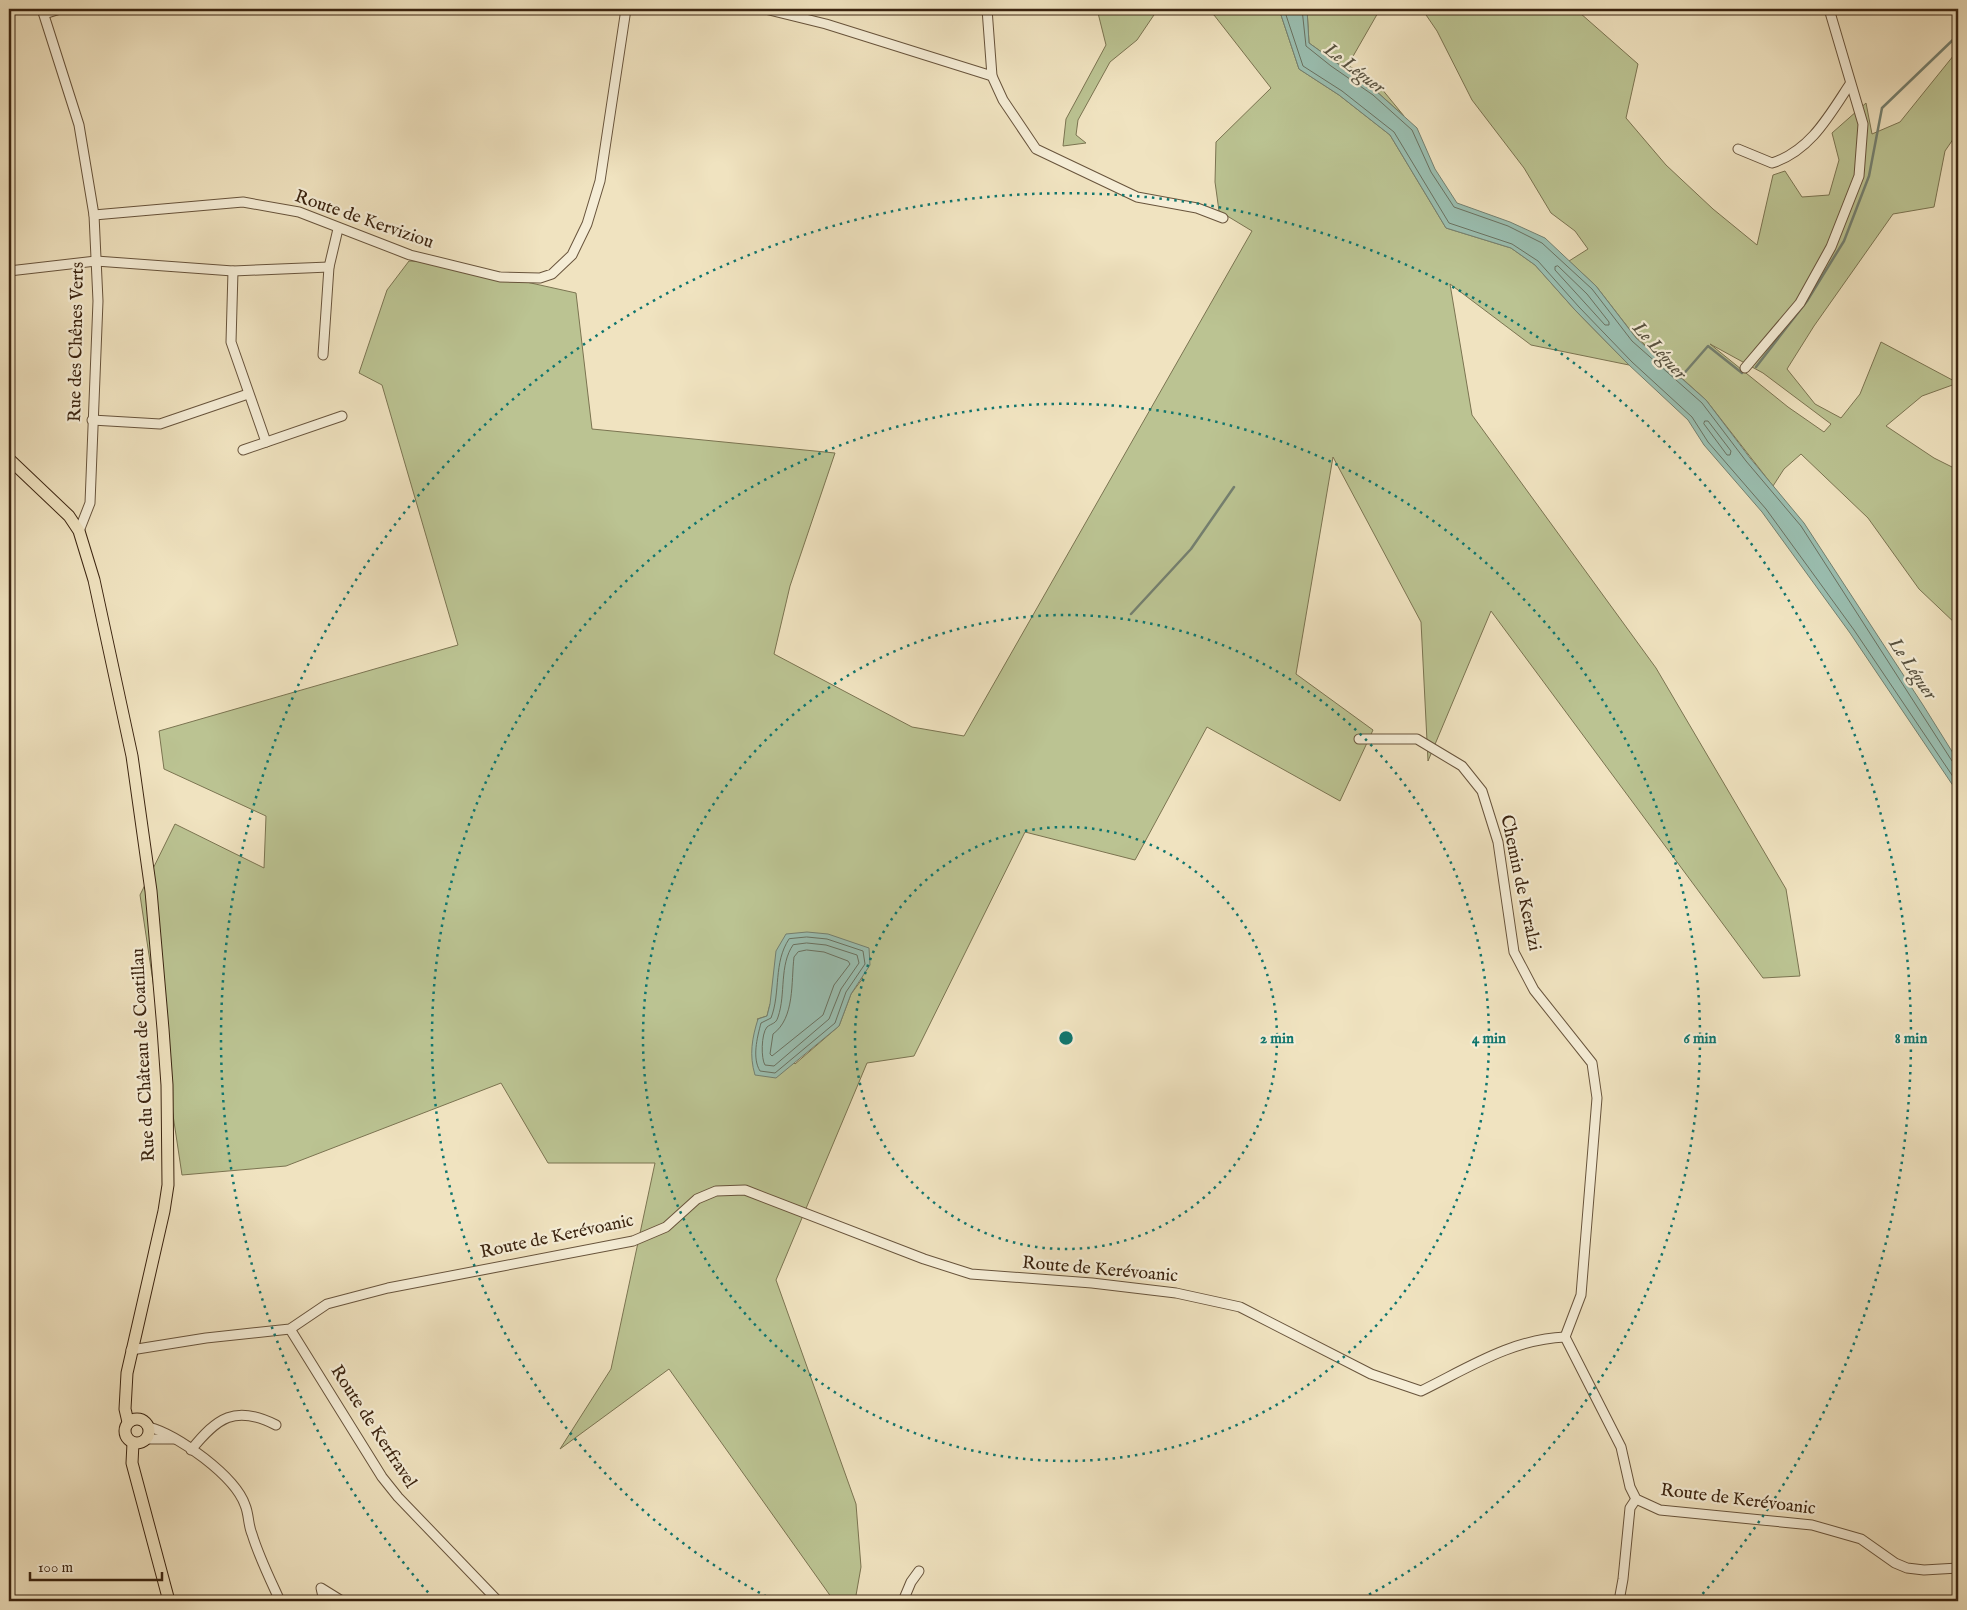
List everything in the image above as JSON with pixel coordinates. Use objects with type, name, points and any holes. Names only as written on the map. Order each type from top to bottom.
[{"type":"main road","name":"Rue du Château de Coatillau","points":[[9,459],[64,510],[79,531],[94,580],[132,756],[151,891],[167,1085],[168,1185],[158,1240],[131,1350],[125,1395],[133,1420]]},
{"type":"main road","points":[[143,1438],[128,1440],[124,1431],[133,1420],[143,1420],[143,1438],[138,1480],[169,1601]]},
{"type":"street","points":[[43,11],[60,9]]},
{"type":"street","name":"Route de Kerviziou","points":[[94,214],[243,202],[299,212],[410,256],[500,277],[540,278],[552,274],[572,255],[587,224],[600,181],[626,9]]},
{"type":"street","points":[[765,9],[826,24],[992,76]]},
{"type":"street","points":[[987,9],[992,76],[1003,100],[1036,150],[1137,196],[1197,208],[1223,218]]},
{"type":"street","points":[[1745,368],[1800,303],[1831,247],[1859,176],[1863,124],[1829,9]]},
{"type":"street","name":"Rue des Chênes Verts","points":[[43,11],[79,125],[94,214],[98,301],[89,508],[79,531]]},
{"type":"street","points":[[1738,149],[1772,163],[1789,158],[1820,131],[1850,84]]},
{"type":"street","points":[[323,355],[329,267],[338,229]]},
{"type":"street","points":[[9,270],[96,261],[233,270],[329,267]]},
{"type":"street","points":[[233,270],[231,342],[266,442]]},
{"type":"street","points":[[92,420],[160,424],[248,394]]},
{"type":"street","points":[[243,450],[342,416]]},
{"type":"street","name":"Chemin de Keralzi","points":[[1359,739],[1417,739],[1462,766],[1482,791],[1498,842],[1514,952],[1534,990],[1592,1063],[1597,1098],[1581,1295],[1565,1336]]},
{"type":"street","name":"Route de Kerévoanic","points":[[131,1350],[290,1329],[327,1304],[388,1288],[633,1241],[666,1227],[697,1199],[716,1191],[745,1190],[924,1259],[971,1274],[1092,1283],[1176,1293],[1240,1307],[1371,1374],[1421,1391],[1515,1345],[1541,1338],[1565,1336],[1621,1447],[1630,1487],[1636,1500],[1660,1510],[1812,1525],[1861,1539],[1895,1563],[1907,1568],[1924,1570],[1958,1568]]},
{"type":"street","name":"Route de Kerfravel","points":[[290,1329],[393,1490],[498,1601]]},
{"type":"street","points":[[191,1450],[217,1422],[232,1417],[249,1414],[276,1425]]},
{"type":"street","points":[[143,1438],[174,1439],[226,1477],[245,1505],[251,1532],[280,1601]]},
{"type":"street","points":[[1619,1601],[1630,1508],[1636,1500]]},
{"type":"street","points":[[903,1601],[911,1582],[919,1571]]},
{"type":"street","points":[[324,1601],[321,1588],[342,1601]]},
{"type":"green space","points":[[1097,9],[1158,9],[1137,40],[1110,62],[1078,120],[1076,135],[1086,143],[1063,146],[1066,119],[1106,45]]},
{"type":"green space","points":[[1205,9],[1279,9],[1299,69],[1339,95],[1390,135],[1446,228],[1511,248],[1535,265],[1575,310],[1629,365],[1531,345],[1450,284],[1472,415],[1656,668],[1786,889],[1800,976],[1763,978],[1491,611],[1428,761],[1421,622],[1333,457],[1296,674],[1373,730],[1340,801],[1207,727],[1135,860],[1025,832],[914,1056],[867,1063],[776,1280],[856,1504],[861,1567],[855,1601],[834,1601],[669,1369],[560,1449],[611,1369],[655,1163],[548,1163],[501,1083],[286,1166],[182,1175],[140,895],[175,824],[264,868],[266,816],[164,769],[159,731],[458,645],[382,385],[359,373],[387,290],[409,261],[436,262],[576,293],[592,429],[835,453],[790,586],[774,654],[912,727],[964,736],[1252,231],[1219,211],[1215,182],[1216,142],[1271,88],[1214,15]],"holes":[[[863,978],[851,994],[839,1026],[795,1064],[757,1019],[767,1016],[770,1004]]]},
{"type":"green space","points":[[1307,9],[1388,9],[1379,11],[1348,65],[1381,88],[1404,116],[1376,91],[1309,43]]},
{"type":"green space","points":[[1422,9],[1586,9],[1580,13],[1638,64],[1626,118],[1666,165],[1713,209],[1757,245],[1773,175],[1785,171],[1802,197],[1829,195],[1839,160],[1832,133],[1866,103],[1872,134],[1900,122],[1958,50],[1958,132],[1945,151],[1934,207],[1893,214],[1814,326],[1787,369],[1815,404],[1841,418],[1860,394],[1881,342],[1958,383],[1922,396],[1886,426],[1934,458],[1958,470],[1958,626],[1919,589],[1868,518],[1801,454],[1784,469],[1773,486],[1706,400],[1634,335],[1596,286],[1569,261],[1588,249],[1575,231],[1551,213],[1524,168],[1472,100],[1437,31]],"holes":[[[1710,344],[1763,373],[1831,424],[1824,432],[1788,407]]]},
{"type":"water","points":[[1279,9],[1307,9],[1309,43],[1376,91],[1417,128],[1435,169],[1457,203],[1510,222],[1545,238],[1596,286],[1636,338],[1706,400],[1750,458],[1804,523],[1923,705],[1958,761],[1958,793],[1850,633],[1762,512],[1704,445],[1688,420],[1629,365],[1575,310],[1535,265],[1511,248],[1446,228],[1390,135],[1339,95],[1299,69]]},
{"type":"water","points":[[807,932],[828,934],[869,948],[870,965],[851,994],[839,1026],[776,1078],[755,1075],[752,1060],[753,1040],[758,1019],[767,1016],[776,951],[786,934]]},
{"type":"waterway","points":[[1756,367],[1807,301],[1844,241],[1869,176],[1882,108],[1958,35]]},
{"type":"waterway","name":"Le Léguer","points":[[1680,378],[1708,346],[1742,373]]},
{"type":"waterway","points":[[1131,614],[1191,549],[1234,487]]}]
